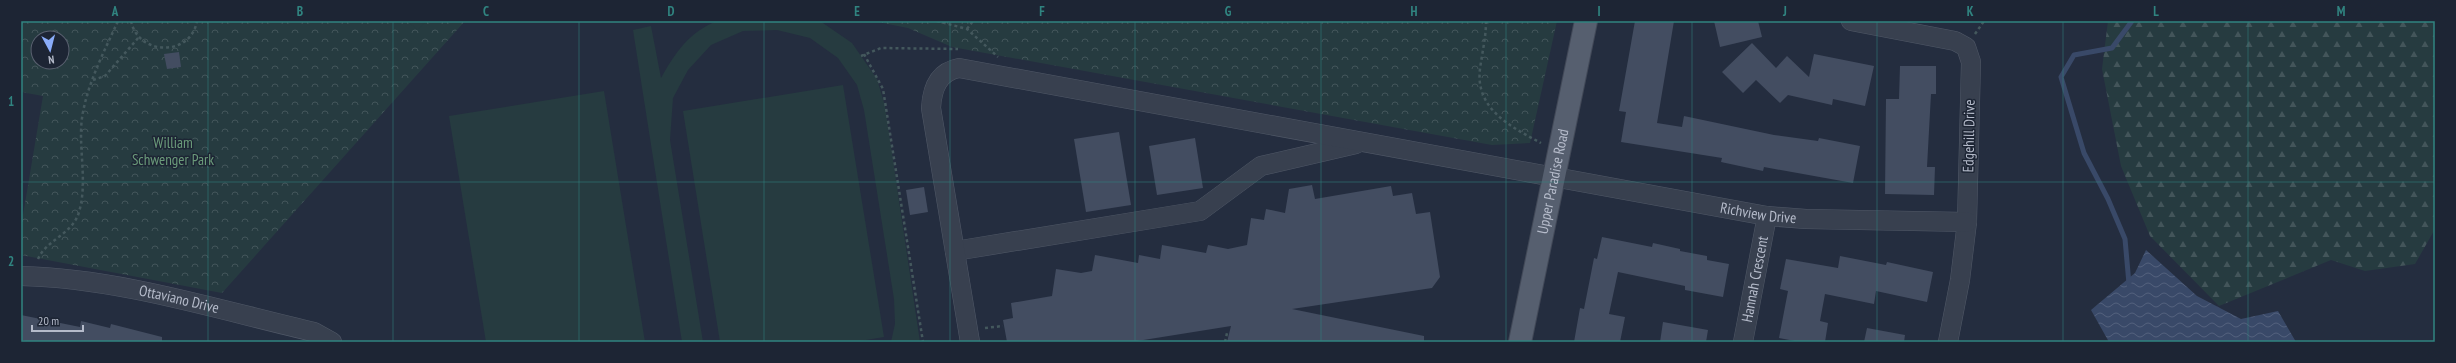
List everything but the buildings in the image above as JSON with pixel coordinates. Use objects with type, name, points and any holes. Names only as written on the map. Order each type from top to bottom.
[{"type":"main road","name":"Upper Paradise Road","points":[[1520,342],[1586,21]]},
{"type":"street","name":"Edgehill Drive","points":[[1851,21],[1955,41],[1966,47],[1971,62],[1967,222],[1960,280],[1948,342]]},
{"type":"street","name":"Richview Drive","points":[[970,342],[931,111],[936,83],[945,73],[958,68],[976,70],[1768,216],[1806,219],[1967,222]]},
{"type":"street","points":[[955,251],[1200,211],[1261,166],[1363,142]]},
{"type":"street","name":"Hannah Crescent","points":[[1743,342],[1768,216]]},
{"type":"street","name":"Ottaviano Drive","points":[[26,276],[66,277],[113,285],[314,332],[332,342]]},
{"type":"path","points":[[26,276],[41,252],[71,226],[79,213],[82,196],[82,118],[96,67],[118,21]]},
{"type":"path","points":[[131,21],[139,37],[152,46],[173,47],[192,34],[197,21]]},
{"type":"path","points":[[937,21],[967,29],[1002,60],[1011,77]]},
{"type":"path","points":[[967,29],[973,21]]},
{"type":"path","points":[[1486,21],[1480,72],[1481,93],[1486,105],[1494,113],[1522,133],[1541,143],[1559,149]]},
{"type":"path","points":[[93,80],[104,76],[139,37]]},
{"type":"path","points":[[923,342],[884,95],[875,71],[862,55],[881,48],[959,49],[970,56],[976,70]]},
{"type":"path","points":[[1225,342],[1227,333]]},
{"type":"green space","name":"William Schwenger Park","points":[[21,21],[465,21],[222,293],[21,255],[21,227],[43,96],[21,92]]},
{"type":"green space","points":[[407,21],[426,21],[418,30]]},
{"type":"green space","points":[[717,21],[820,21],[852,43],[877,79],[885,106],[920,342],[891,342],[895,324],[894,299],[864,110],[857,85],[838,58],[810,38],[777,30],[743,31],[711,45],[688,70],[673,98],[670,140],[703,342],[682,342],[633,30],[651,26],[661,78],[672,60],[690,37]]},
{"type":"green space","points":[[873,21],[1557,21],[1530,143],[1492,145],[952,47],[908,28]]},
{"type":"green space","points":[[2108,21],[2435,21],[2435,229],[2415,264],[2365,271],[2331,260],[2219,306],[2150,236],[2121,166],[2102,69]]},
{"type":"green space","points":[[843,85],[884,337],[854,342],[720,342],[683,111]]},
{"type":"green space","points":[[604,91],[645,342],[486,342],[449,116]]},
{"type":"water","points":[[2146,250],[2197,296],[2241,319],[2278,311],[2296,342],[2109,342],[2091,310],[2135,273]]},
{"type":"waterway","points":[[2129,284],[2125,239],[2108,199],[2084,153],[2061,77],[2074,55],[2112,48],[2132,21]]}]
